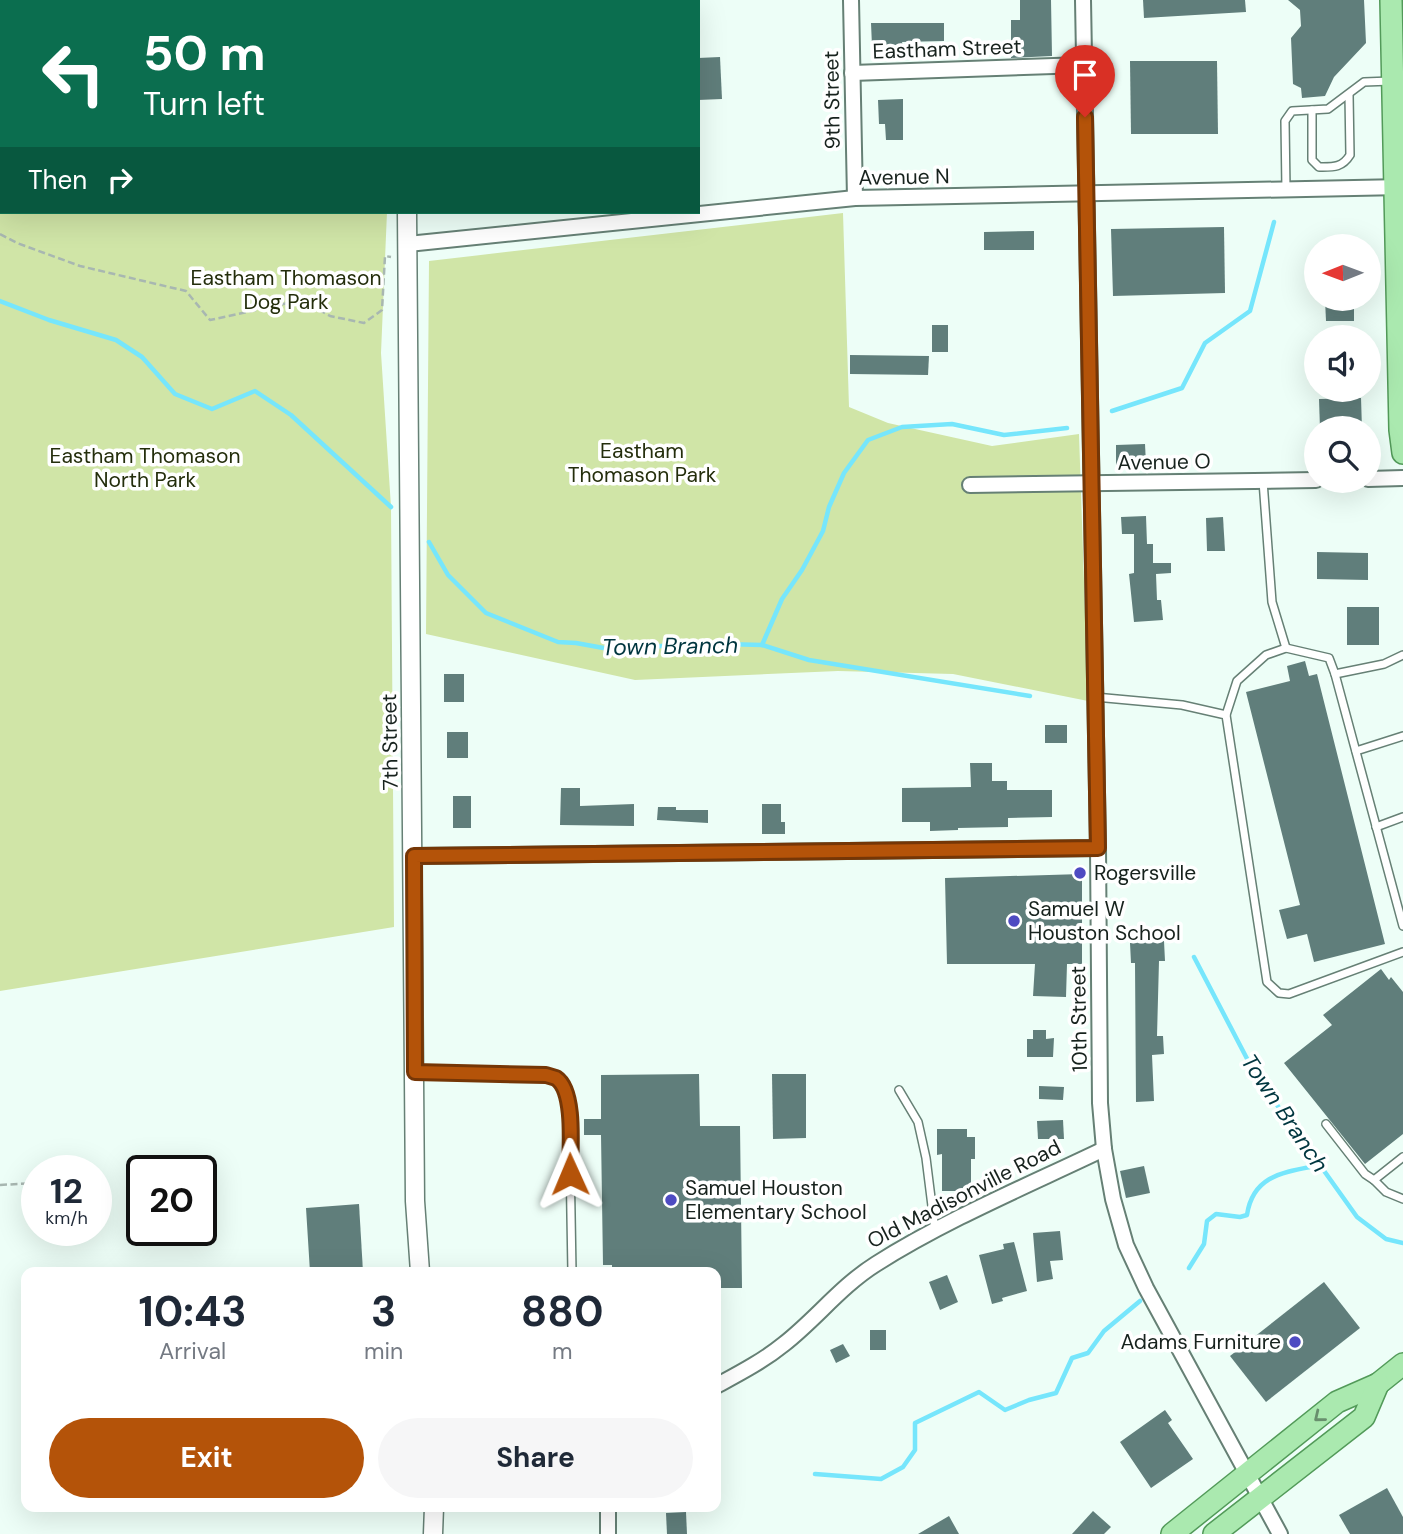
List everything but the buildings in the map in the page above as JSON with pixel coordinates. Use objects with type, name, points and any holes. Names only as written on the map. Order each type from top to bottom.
[{"type":"main road","points":[[1391,0],[1398,187],[1400,430],[1403,453]]},
{"type":"main road","points":[[1172,1534],[1337,1402],[1378,1384],[1402,1366]]},
{"type":"main road","points":[[1214,1534],[1364,1417],[1378,1384]]},
{"type":"street","name":"9th Street","points":[[851,0],[855,198]]},
{"type":"street","name":"10th Street","points":[[1083,0],[1096,697],[1100,1103],[1104,1149],[1113,1199],[1126,1245],[1146,1288],[1280,1534]]},
{"type":"street","name":"Eastham Street","points":[[852,74],[1084,65]]},
{"type":"street","name":"Avenue N","points":[[408,250],[855,198],[1398,187]]},
{"type":"street","name":"7th Street","points":[[407,214],[415,1201],[420,1267]]},
{"type":"street","points":[[1381,479],[1403,478]]},
{"type":"street","name":"Avenue O","points":[[970,485],[1304,480]]},
{"type":"street","points":[[414,856],[1098,848]]},
{"type":"street","name":"Old Madisonville Road","points":[[721,1382],[750,1368],[785,1343],[873,1265],[935,1231],[1104,1149]]},
{"type":"street","points":[[433,1534],[434,1512]]},
{"type":"street","points":[[608,1512],[608,1534]]},
{"type":"lane","points":[[1286,190],[1285,121],[1292,111],[1328,108],[1349,96],[1364,82],[1392,81]]},
{"type":"lane","points":[[1312,110],[1312,160],[1319,167],[1338,167],[1350,155],[1349,96]]},
{"type":"lane","points":[[1263,481],[1272,601],[1286,648]]},
{"type":"lane","points":[[1403,926],[1329,658],[1286,648],[1266,655],[1237,681],[1226,715],[1267,982],[1279,993],[1289,994],[1403,952]]},
{"type":"lane","points":[[1335,674],[1384,664],[1403,655]]},
{"type":"lane","points":[[1096,697],[1182,705],[1226,715]]},
{"type":"lane","points":[[1356,751],[1403,736]]},
{"type":"lane","points":[[1376,827],[1403,817]]},
{"type":"lane","points":[[415,1072],[546,1075],[556,1078],[564,1087],[569,1100],[572,1267]]},
{"type":"lane","points":[[899,1090],[918,1122],[926,1158],[935,1231]]},
{"type":"lane","points":[[1326,1124],[1365,1174],[1386,1192],[1403,1199]]},
{"type":"lane","points":[[1374,1180],[1403,1157]]},
{"type":"path","points":[[0,234],[80,266],[186,290],[210,320],[302,300],[330,316],[364,323],[382,310],[385,256],[408,250]]},
{"type":"path","points":[[0,1185],[21,1184]]},
{"type":"green space","name":"Eastham Thomason Park","points":[[843,213],[849,407],[888,423],[992,446],[1079,434],[1088,701],[953,674],[838,671],[635,680],[426,634],[429,261]]},
{"type":"green space","points":[[0,214],[387,214],[381,353],[391,507],[394,927],[0,991]]},
{"type":"waterway","points":[[1112,411],[1182,388],[1205,343],[1250,311],[1274,222]]},
{"type":"waterway","name":"Town Branch","points":[[0,301],[49,320],[116,340],[142,357],[175,394],[212,409],[255,391],[291,415],[391,507]]},
{"type":"waterway","points":[[762,645],[782,599],[802,570],[823,531],[829,507],[844,473],[868,440],[902,427],[952,424],[1004,435],[1067,428]]},
{"type":"waterway","name":"Town Branch","points":[[429,542],[448,575],[486,613],[558,642],[620,651],[686,643],[762,645],[809,660],[1030,696]]},
{"type":"waterway","name":"Town Branch","points":[[1194,957],[1255,1074],[1357,1217],[1386,1239],[1403,1243]]},
{"type":"waterway","points":[[1189,1268],[1204,1244],[1207,1221],[1216,1214],[1240,1217],[1247,1215],[1250,1201],[1264,1183],[1284,1173],[1320,1165]]},
{"type":"waterway","points":[[815,1474],[881,1479],[903,1467],[915,1450],[915,1423],[979,1392],[1005,1410],[1056,1393],[1072,1358],[1088,1353],[1104,1331],[1140,1301]]},
{"type":"place","name":"Rogersville","points":[[1080,873]]},
{"type":"place","name":"Samuel W Houston School","points":[[1014,921]]},
{"type":"place","name":"Samuel Houston Elementary School","points":[[671,1200]]},
{"type":"place","name":"Adams Furniture","points":[[1295,1342]]},
{"type":"route","points":[[570,1174],[569,1100],[564,1087],[556,1078],[546,1075],[415,1072],[414,856],[1098,848],[1085,117]]},
{"type":"park label","name":"Eastham Thomason Dog Park","points":[[286,290]]},
{"type":"park label","name":"Eastham Thomason North Park","points":[[145,468]]}]
